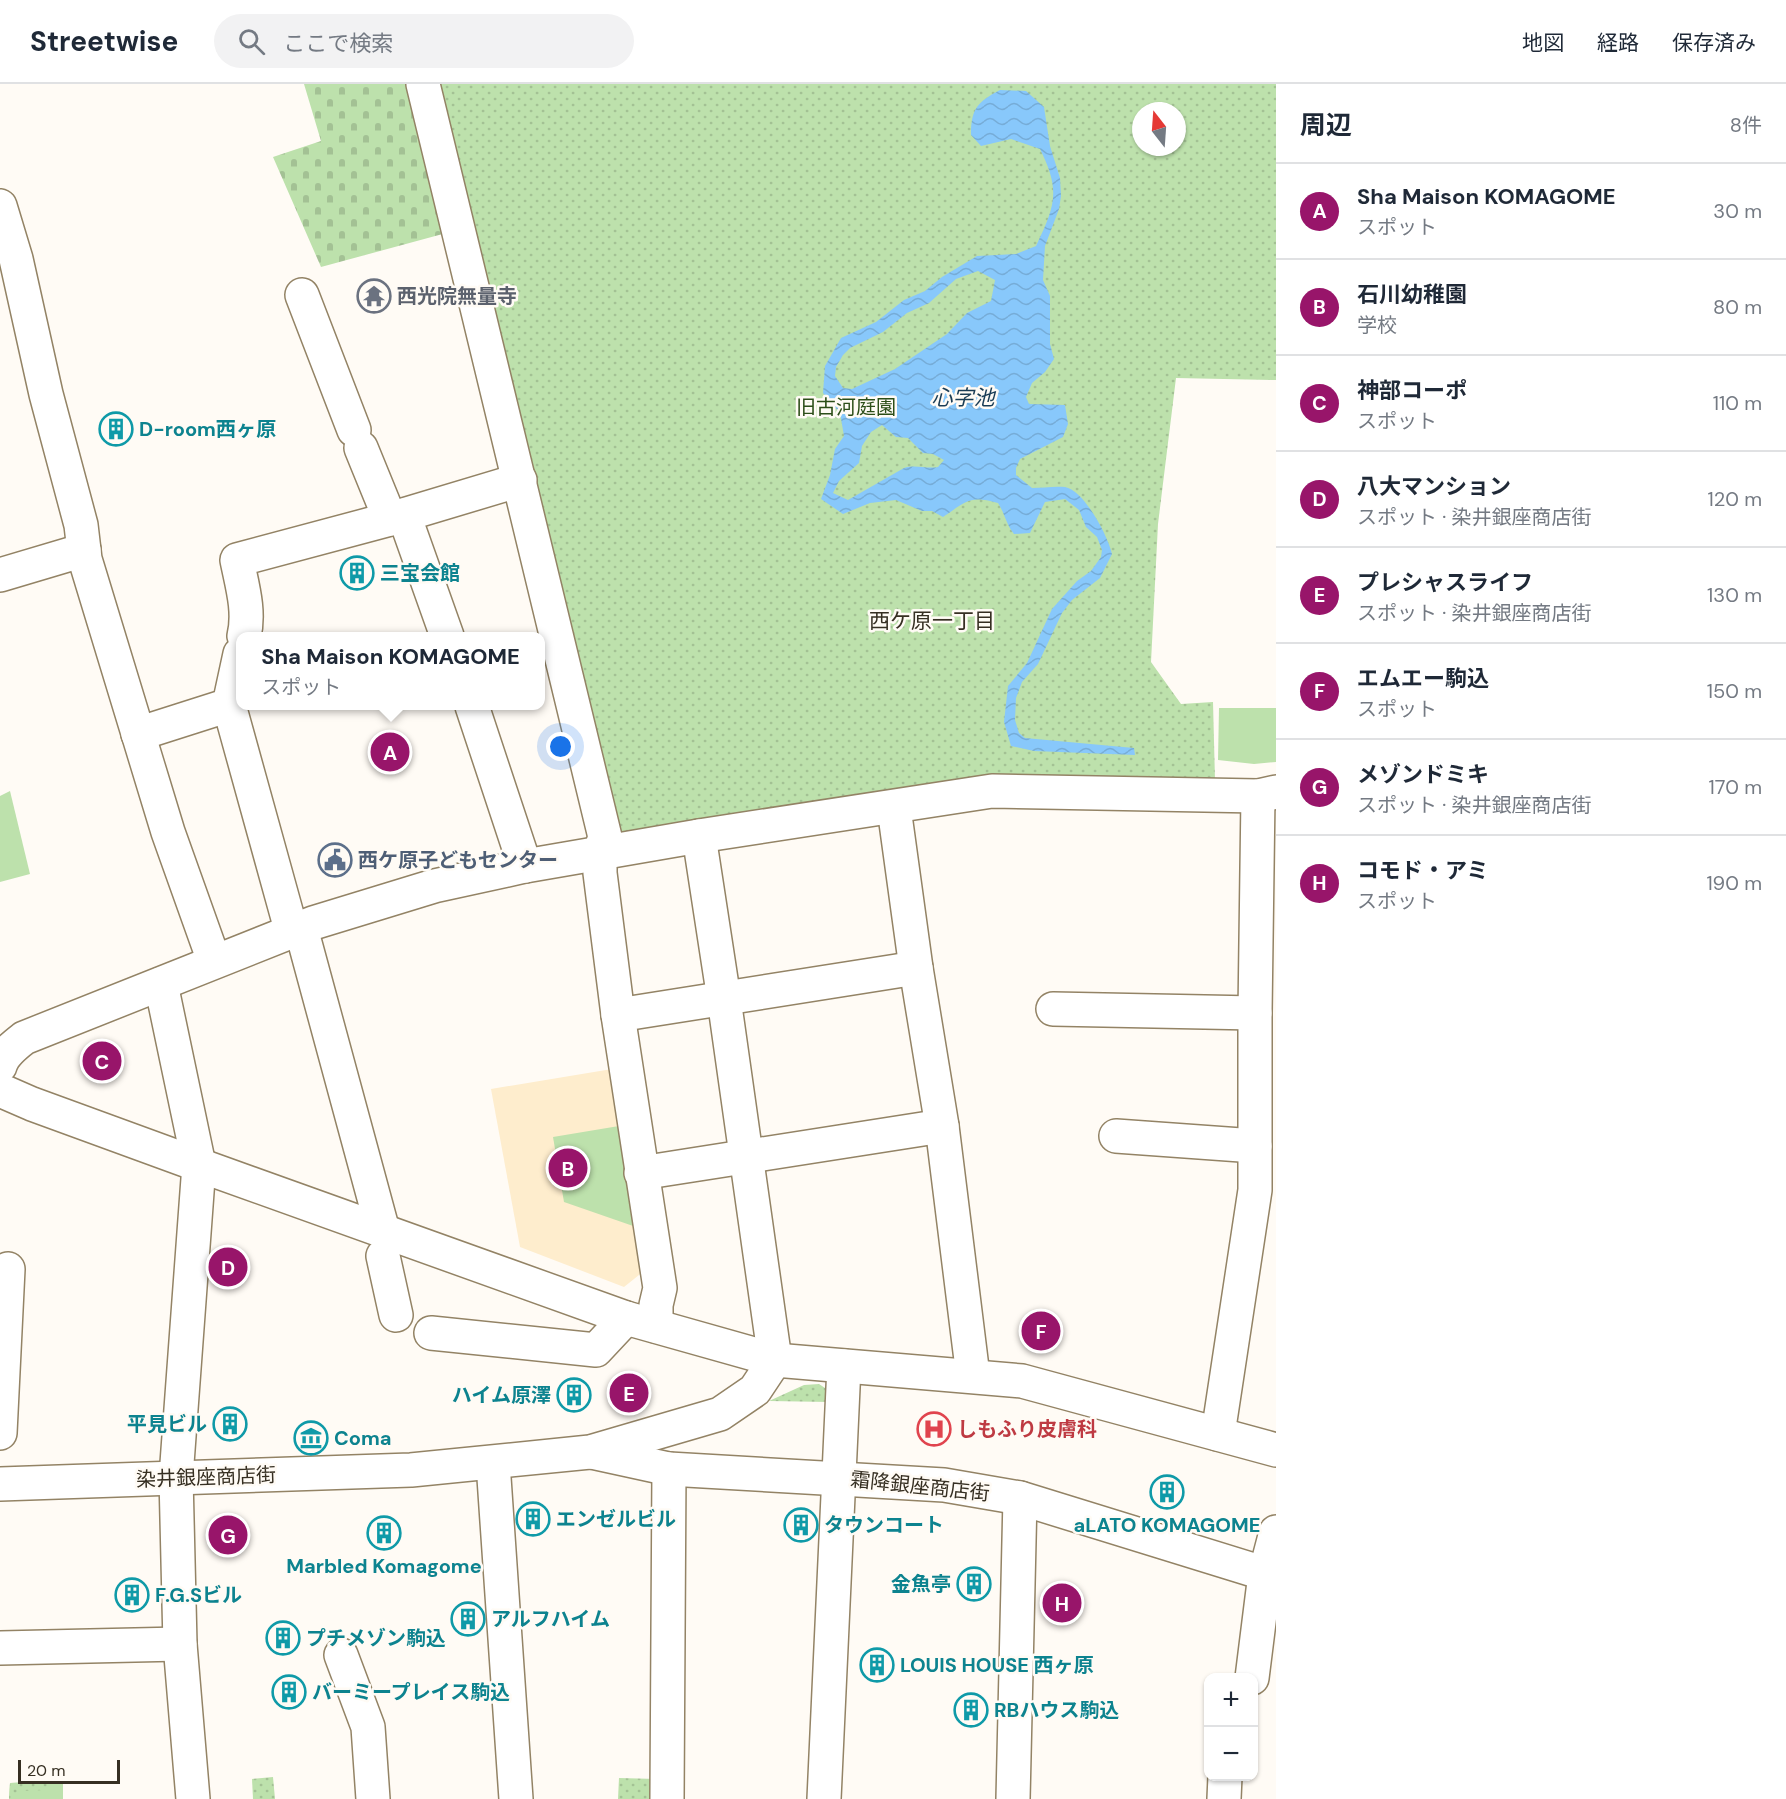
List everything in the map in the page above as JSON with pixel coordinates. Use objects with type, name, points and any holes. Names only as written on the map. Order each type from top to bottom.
[{"type":"street","points":[[423,84],[605,837],[600,852],[600,873],[618,1015],[660,1288],[656,1305],[641,1322],[596,1350],[431,1333]]},
{"type":"street","points":[[0,206],[16,260],[46,394],[77,512],[85,559],[168,832],[214,962]]},
{"type":"street","points":[[302,295],[357,439],[397,517],[445,632]]},
{"type":"street","points":[[245,632],[244,594],[237,560],[397,517],[520,480]]},
{"type":"street","points":[[0,575],[84,550]]},
{"type":"street","points":[[236,673],[229,705],[289,922],[298,930],[305,943],[383,1244],[396,1316]]},
{"type":"street","points":[[138,734],[229,705]]},
{"type":"street","points":[[474,710],[525,866]]},
{"type":"street","points":[[0,1066],[1,1061],[24,1038],[313,923],[434,886],[525,866],[699,836],[894,808],[992,791],[1267,794],[1255,1013],[1255,1190],[1218,1434]]},
{"type":"street","points":[[894,808],[916,968],[942,1126],[974,1376]]},
{"type":"street","points":[[590,1452],[720,1414],[754,1390],[775,1360],[699,836]]},
{"type":"street","points":[[618,1015],[916,968]]},
{"type":"street","points":[[161,984],[199,1165],[193,1348],[176,1477],[180,1644],[193,1799]]},
{"type":"street","points":[[1053,1009],[1255,1013]]},
{"type":"street","points":[[0,1090],[199,1165],[383,1244],[775,1360],[1022,1381],[1276,1450]]},
{"type":"street","points":[[641,1173],[942,1126]]},
{"type":"street","points":[[1116,1137],[1255,1146]]},
{"type":"street","points":[[0,1432],[8,1269]]},
{"type":"street","points":[[824,1799],[844,1366]]},
{"type":"street","name":"染井銀座商店街","points":[[0,1484],[411,1470],[590,1452]]},
{"type":"street","name":"霜降銀座商店街","points":[[590,1452],[669,1469],[944,1485],[1020,1498],[1271,1575]]},
{"type":"street","points":[[493,1463],[516,1799]]},
{"type":"street","points":[[667,1799],[669,1469]]},
{"type":"street","points":[[1014,1785],[1020,1498]]},
{"type":"street","points":[[1253,1673],[1271,1575],[1276,1532]]},
{"type":"street","points":[[0,1648],[180,1644]]},
{"type":"street","points":[[342,1654],[368,1727],[373,1799]]},
{"type":"street","points":[[1224,1799],[1225,1781]]},
{"type":"shaded area","points":[[612,1069],[649,1267],[624,1287],[520,1247],[491,1089]]},
{"type":"green space","points":[[304,84],[414,84],[450,232],[321,267],[273,157],[321,141]]},
{"type":"green space","name":"旧古河庭園","points":[[437,84],[1276,84],[1276,380],[1176,378],[1158,524],[1151,662],[1181,704],[1213,702],[1215,780],[991,775],[612,837]]},
{"type":"green space","points":[[1219,708],[1276,708],[1276,762],[1254,764],[1218,760]]},
{"type":"green space","points":[[10,791],[30,874],[0,882],[0,796]]},
{"type":"green space","points":[[619,1126],[636,1227],[564,1202],[553,1137]]},
{"type":"green space","points":[[819,1384],[828,1390],[829,1402],[769,1401],[804,1385]]},
{"type":"green space","points":[[273,1777],[275,1799],[253,1799],[252,1779]]},
{"type":"green space","points":[[619,1778],[657,1779],[656,1799],[618,1799]]},
{"type":"green space","points":[[51,1781],[50,1790],[18,1791],[16,1799],[9,1799],[10,1783]]},
{"type":"green space","points":[[63,1781],[63,1799],[9,1799],[10,1783]]},
{"type":"water","name":"心字池","points":[[1000,90],[1026,91],[1044,107],[1050,146],[1060,178],[1059,209],[1045,246],[1043,280],[1050,296],[1050,344],[1054,359],[1045,372],[1032,383],[1026,397],[1029,404],[1065,405],[1068,424],[1063,437],[1020,459],[1016,475],[1032,488],[1065,487],[1080,496],[1106,536],[1112,554],[1100,578],[1072,600],[1062,613],[1038,664],[1022,682],[1016,698],[1015,720],[1019,733],[1025,738],[1134,748],[1135,755],[1034,751],[1011,746],[1004,722],[1008,686],[1027,663],[1052,609],[1077,581],[1091,571],[1101,557],[1102,550],[1097,537],[1086,527],[1079,510],[1065,499],[1045,502],[1030,533],[1014,534],[998,503],[988,501],[969,501],[943,517],[932,511],[922,511],[896,500],[870,503],[843,514],[821,499],[830,475],[835,449],[844,436],[840,413],[823,393],[825,366],[841,338],[876,322],[904,300],[925,291],[942,277],[977,256],[1016,254],[1036,246],[1048,220],[1053,188],[1047,164],[1040,149],[1011,139],[981,146],[971,135],[974,112],[992,94]],"holes":[[[978,271],[995,280],[991,301],[967,313],[947,334],[895,369],[852,389],[843,388],[835,376],[836,367],[850,348],[883,332],[907,313],[929,303],[956,279]],[[882,425],[896,437],[908,438],[923,453],[933,454],[944,460],[938,467],[904,468],[848,500],[833,493],[839,481],[859,463],[862,446],[871,432]]]},
{"type":"place","name":"西光院無量寺","points":[[374,296]]},
{"type":"place","name":"D-room西ヶ原","points":[[116,429]]},
{"type":"place","name":"三宝会館","points":[[357,573]]},
{"type":"place","name":"Sha Maison KOMAGOME","points":[[390,752]]},
{"type":"place","name":"西ケ原子どもセンター","points":[[335,860]]},
{"type":"place","name":"神部コーポ","points":[[102,1061]]},
{"type":"place","name":"石川幼稚園","points":[[568,1168]]},
{"type":"place","name":"八大マンション","points":[[228,1267]]},
{"type":"place","name":"エムエー駒込","points":[[1041,1331]]},
{"type":"place","name":"プレシャスライフ","points":[[629,1393]]},
{"type":"place","name":"ハイム原澤","points":[[574,1395]]},
{"type":"place","name":"平見ビル","points":[[230,1424]]},
{"type":"place","name":"しもふり皮膚科","points":[[934,1429]]},
{"type":"place","name":"Coma","points":[[311,1438]]},
{"type":"place","name":"aLATO KOMAGOME","points":[[1167,1492]]},
{"type":"place","name":"エンゼルビル","points":[[533,1519]]},
{"type":"place","name":"タウンコート","points":[[801,1525]]},
{"type":"place","name":"Marbled Komagome","points":[[384,1533]]},
{"type":"place","name":"メゾンドミキ","points":[[228,1535]]},
{"type":"place","name":"金魚亭","points":[[974,1584]]},
{"type":"place","name":"F.G.Sビル","points":[[132,1595]]},
{"type":"place","name":"コモド・アミ","points":[[1062,1603]]},
{"type":"place","name":"アルフハイム","points":[[468,1619]]},
{"type":"place","name":"プチメゾン駒込","points":[[283,1638]]},
{"type":"place","name":"LOUIS HOUSE 西ヶ原","points":[[877,1665]]},
{"type":"place","name":"バーミープレイス駒込","points":[[289,1692]]},
{"type":"place","name":"RBハウス駒込","points":[[971,1710]]},
{"type":"district","name":"西ケ原一丁目","points":[[932,621]]}]
